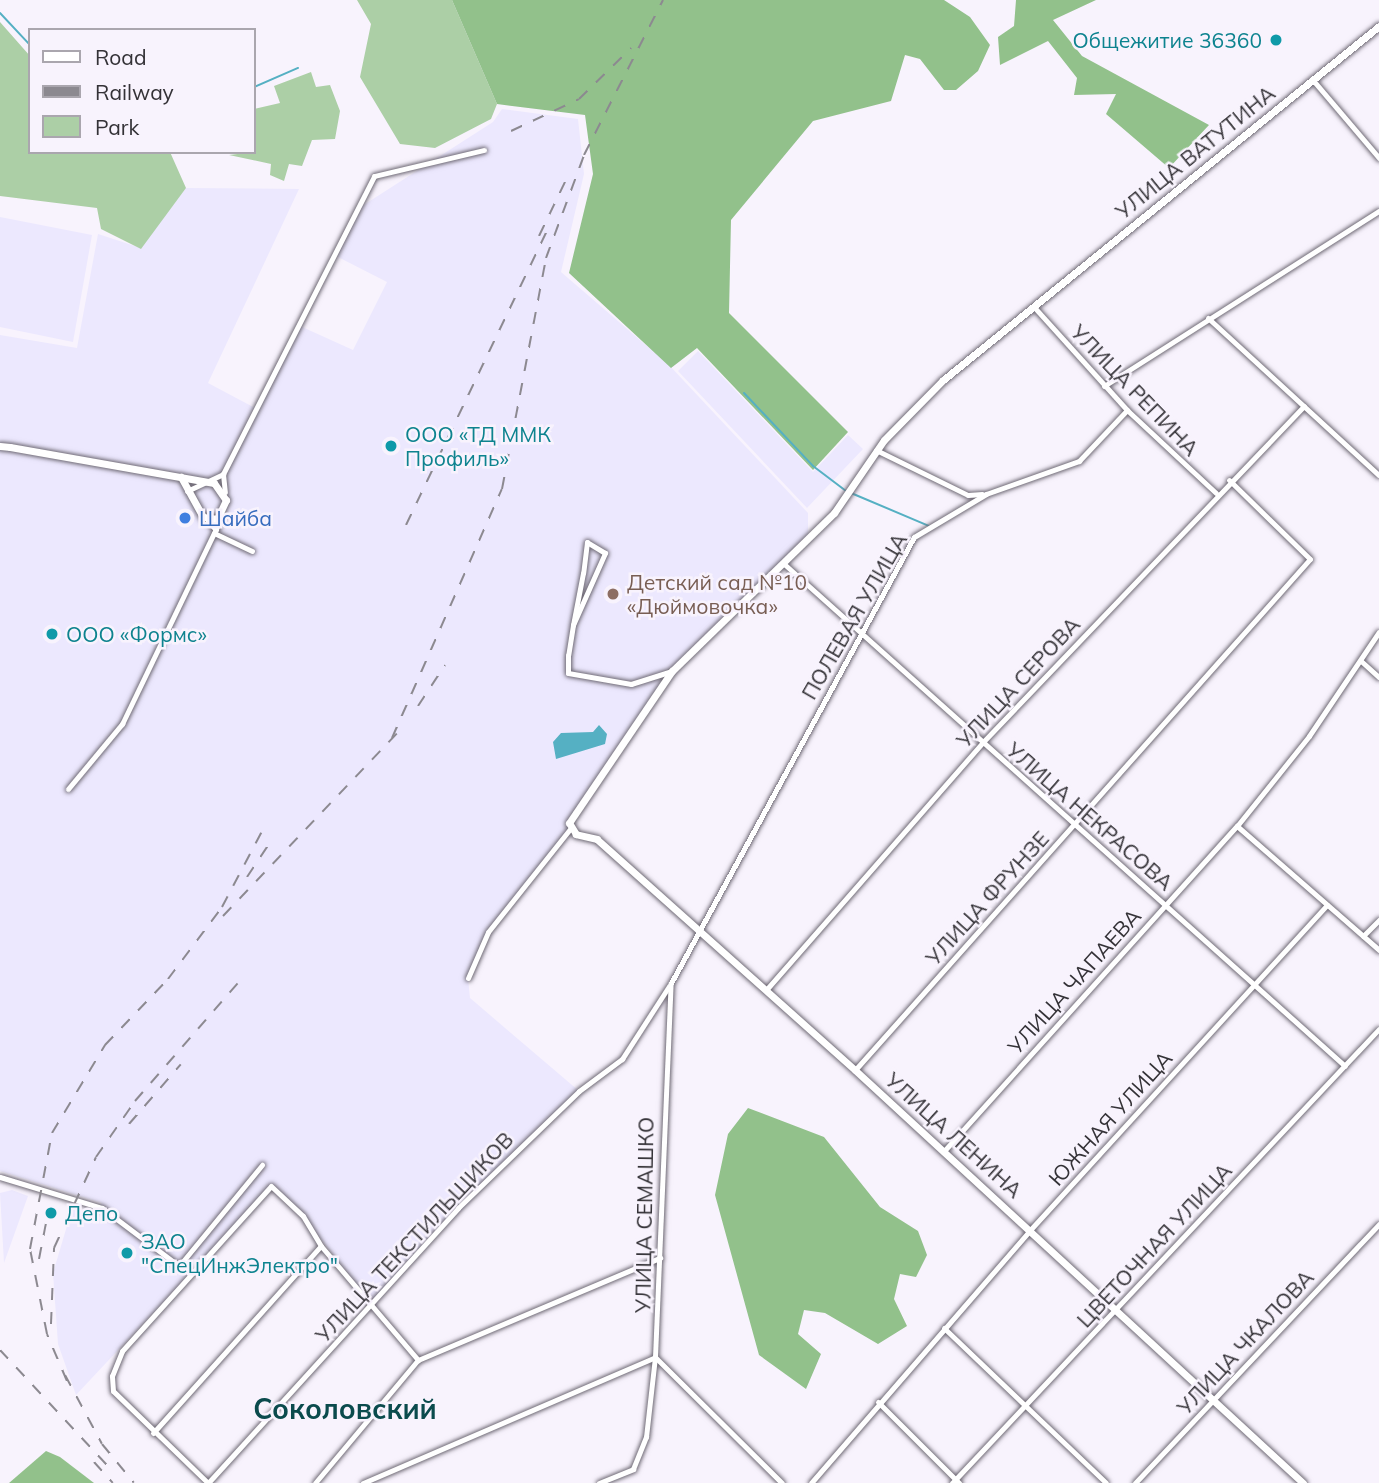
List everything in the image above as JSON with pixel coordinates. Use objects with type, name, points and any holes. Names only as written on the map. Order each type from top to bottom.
[{"type":"street","name":"УЛИЦА ВАТУТИНА","points":[[570,829],[580,802],[672,671],[783,563],[851,492],[876,450],[943,380],[1379,26]]},
{"type":"street","points":[[1312,79],[1379,158]]},
{"type":"street","points":[[68,789],[122,724],[215,532],[222,514],[225,492],[223,474],[336,256],[374,176],[484,150]]},
{"type":"street","points":[[1104,386],[1379,211]]},
{"type":"street","name":"УЛИЦА РЕПИНА","points":[[1034,307],[1104,386],[1216,493]]},
{"type":"street","points":[[1208,318],[1379,475]]},
{"type":"street","name":"УЛИЦА СЕРОВА","points":[[766,990],[982,743],[1216,493],[1304,406]]},
{"type":"street","name":"ПОЛЕВАЯ УЛИЦА","points":[[700,930],[914,537],[986,494],[1080,461],[1131,413]]},
{"type":"street","points":[[0,446],[205,481],[225,492]]},
{"type":"street","points":[[876,450],[968,495],[986,494]]},
{"type":"street","points":[[187,491],[223,474]]},
{"type":"street","points":[[181,477],[187,491],[215,532],[252,551]]},
{"type":"street","name":"УЛИЦА ФРУНЗЕ","points":[[855,1070],[1310,559],[1229,480]]},
{"type":"street","points":[[208,522],[222,514]]},
{"type":"street","points":[[573,625],[605,554],[587,542],[573,625],[568,673],[579,679],[631,684],[672,671]]},
{"type":"street","name":"УЛИЦА НЕКРАСОВА","points":[[783,563],[1345,1066]]},
{"type":"street","name":"УЛИЦА ЧАПАЕВА","points":[[944,1151],[1237,826],[1379,632]]},
{"type":"street","points":[[1361,660],[1379,677]]},
{"type":"street","points":[[1237,826],[1379,950]]},
{"type":"street","points":[[468,978],[488,932],[570,829]]},
{"type":"street","name":"УЛИЦА ЛЕНИНА","points":[[570,829],[597,839],[700,930],[1031,1229],[1303,1483]]},
{"type":"street","name":"ЮЖНАЯ УЛИЦА","points":[[811,1483],[878,1402],[1031,1229],[1327,905]]},
{"type":"street","points":[[1363,936],[1379,920]]},
{"type":"street","name":"УЛИЦА СЕМАШКО","points":[[600,1483],[640,1461],[655,1357],[660,1258],[659,1150],[671,983],[700,930]]},
{"type":"street","name":"УЛИЦА ТЕКСТИЛЬЩИКОВ","points":[[208,1483],[371,1303],[512,1154],[622,1059],[671,983]]},
{"type":"street","name":"ЦВЕТОЧНАЯ УЛИЦА","points":[[956,1482],[1379,1029]]},
{"type":"street","points":[[0,1177],[75,1199],[116,1216],[179,1266],[262,1165]]},
{"type":"street","points":[[208,1483],[153,1433],[113,1391],[116,1362],[271,1186],[303,1216],[321,1246],[418,1360]]},
{"type":"street","name":"УЛИЦА ЧКАЛОВА","points":[[1135,1483],[1379,1224]]},
{"type":"street","points":[[153,1433],[321,1246]]},
{"type":"street","points":[[315,1483],[418,1360],[660,1258]]},
{"type":"street","points":[[944,1328],[1106,1483]]},
{"type":"street","points":[[363,1483],[655,1357],[782,1483]]},
{"type":"street","points":[[878,1402],[956,1482]]},
{"type":"shaded area","points":[[502,109],[578,119],[584,174],[561,272],[669,365],[808,513],[808,539],[683,661],[580,802],[570,829],[488,932],[468,978],[470,998],[579,1091],[371,1303],[303,1216],[272,1186],[76,1395],[58,1344],[53,1273],[72,1209],[87,1216],[102,1203],[0,1171],[0,335],[77,348],[98,234],[141,248],[186,188],[299,189],[208,383],[257,409],[300,326],[353,350],[387,282],[336,256],[359,208],[493,122]]},
{"type":"shaded area","points":[[0,217],[92,235],[73,342],[0,327]]},
{"type":"shaded area","points":[[698,351],[813,472],[848,435],[863,449],[807,508],[678,371]]},
{"type":"shaded area","points":[[12,1190],[28,1196],[4,1263],[0,1193]]},
{"type":"green space","points":[[357,0],[452,0],[497,104],[491,119],[435,148],[400,144],[360,77],[371,24]]},
{"type":"green space","points":[[452,0],[944,0],[970,17],[990,45],[978,71],[956,90],[944,90],[920,59],[905,55],[891,101],[813,121],[731,220],[729,313],[848,432],[813,470],[697,348],[671,368],[569,273],[593,174],[585,115],[497,104]]},
{"type":"green space","points":[[1016,0],[1096,0],[1053,20],[1082,56],[1209,125],[1169,168],[1106,114],[1116,94],[1074,95],[1077,78],[1048,41],[1000,65],[998,37],[1014,26]]},
{"type":"green space","points":[[0,22],[28,54],[28,154],[171,154],[186,188],[141,249],[101,229],[97,208],[0,196]]},
{"type":"green space","points":[[311,72],[316,87],[330,85],[340,111],[335,139],[312,140],[302,166],[289,164],[284,181],[270,175],[271,164],[229,155],[256,154],[256,109],[280,103],[274,86]]},
{"type":"green space","points":[[748,1108],[824,1137],[880,1207],[918,1231],[927,1255],[916,1277],[900,1274],[894,1299],[907,1326],[878,1344],[825,1313],[804,1310],[798,1334],[821,1354],[806,1389],[759,1355],[715,1195],[728,1134]]},
{"type":"green space","points":[[46,1451],[60,1457],[94,1483],[9,1483]]},
{"type":"water","points":[[599,725],[607,734],[605,744],[556,759],[553,742],[561,733],[593,732]]},
{"type":"waterway","points":[[0,13],[28,43]]},
{"type":"waterway","points":[[256,86],[298,68]]},
{"type":"waterway","points":[[744,393],[813,466],[846,491]]},
{"type":"waterway","points":[[851,493],[929,526]]},
{"type":"railway","points":[[392,738],[502,489],[546,258],[584,155],[663,0]]},
{"type":"railway","points":[[511,131],[579,99],[631,48]]},
{"type":"railway","points":[[539,236],[565,182]]},
{"type":"railway","points":[[406,525],[548,228]]},
{"type":"railway","points":[[418,706],[445,665]]},
{"type":"railway","points":[[223,916],[399,731]]},
{"type":"railway","points":[[67,1381],[47,1334],[30,1249],[52,1133],[105,1045],[168,979],[222,907],[262,831]]},
{"type":"railway","points":[[247,877],[273,838]]},
{"type":"railway","points":[[51,1324],[54,1248],[96,1157],[135,1101],[245,975]]},
{"type":"railway","points":[[129,1124],[181,1064]]},
{"type":"railway","points":[[39,1259],[46,1224]]},
{"type":"railway","points":[[0,1350],[107,1465]]},
{"type":"railway","points":[[65,1375],[102,1444],[134,1483]]},
{"type":"railway","points":[[94,1462],[113,1483]]},
{"type":"place","name":"Общежитие 36360","points":[[1276,40]]},
{"type":"place","name":"ООО «ТД ММК Профиль»","points":[[391,446]]},
{"type":"place","name":"Шайба","points":[[185,518]]},
{"type":"place","name":"Детский сад №10 «Дюймовочка»","points":[[613,594]]},
{"type":"place","name":"ООО «Формс»","points":[[52,634]]},
{"type":"place","name":"Депо","points":[[51,1213]]},
{"type":"place","name":"ЗАО \"СпецИнжЭлектро\"","points":[[127,1253]]},
{"type":"district","name":"Соколовский","points":[[345,1409]]}]
